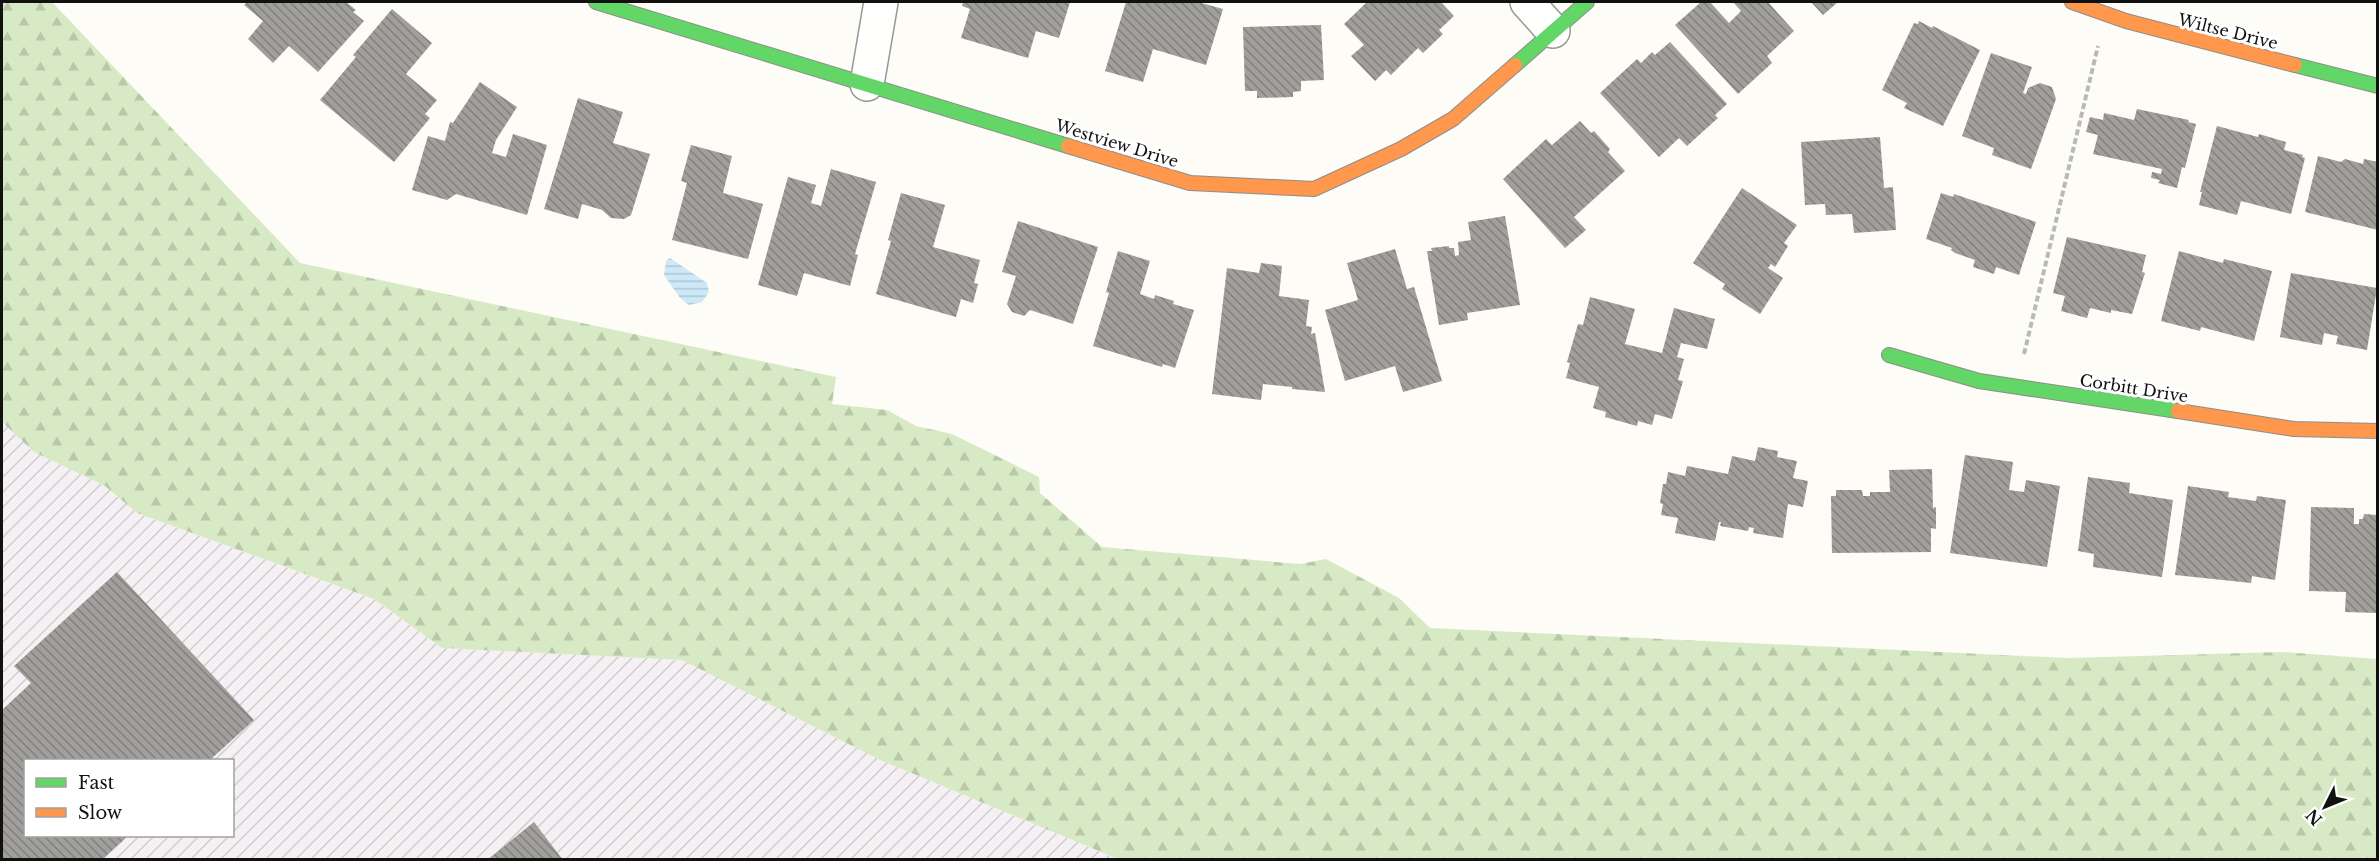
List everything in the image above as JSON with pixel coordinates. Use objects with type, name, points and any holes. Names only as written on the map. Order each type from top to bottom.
[{"type":"street","name":"Westview Drive","points":[[596,2],[1190,183],[1314,189],[1401,148],[1453,119],[1587,2]]},
{"type":"street","points":[[867,84],[881,2]]},
{"type":"street","points":[[1527,2],[1553,31]]},
{"type":"street","name":"Wiltse Drive","points":[[2072,2],[2105,14],[2378,86]]},
{"type":"street","name":"Corbitt Drive","points":[[1889,356],[1979,381],[2294,429],[2378,431]]},
{"type":"path","points":[[2016,386],[2105,14]]},
{"type":"shaded area","points":[[2,422],[34,452],[105,486],[137,513],[374,599],[442,648],[682,660],[880,760],[1118,859],[2,859]]},
{"type":"green space","points":[[2,2],[52,2],[300,263],[836,377],[832,404],[887,410],[916,426],[952,434],[1039,477],[1040,493],[1102,547],[1300,564],[1326,559],[1399,598],[1430,628],[2068,658],[2282,652],[2377,659],[2377,859],[1118,859],[880,760],[682,660],[442,648],[374,599],[137,513],[105,486],[34,452],[2,422]]},
{"type":"water","points":[[670,258],[707,283],[709,292],[702,302],[689,305],[680,298],[664,275],[666,261]]},
{"type":"building","points":[[247,2],[346,2],[364,21],[318,72],[289,46],[273,63],[248,39],[263,21],[244,5]]},
{"type":"building","points":[[963,2],[1070,2],[1059,38],[1036,31],[1028,58],[961,38],[970,9],[962,6]]},
{"type":"building","points":[[1126,2],[1198,2],[1223,9],[1206,65],[1153,49],[1143,82],[1105,71]]},
{"type":"building","points":[[1367,2],[1441,2],[1454,16],[1439,30],[1443,34],[1423,53],[1418,48],[1391,75],[1386,70],[1375,81],[1351,56],[1364,45],[1344,24]]},
{"type":"building","points":[[1701,2],[1710,2],[1729,23],[1741,11],[1734,3],[1768,2],[1794,31],[1767,56],[1772,63],[1738,94],[1675,25]]},
{"type":"building","points":[[1811,2],[1838,2],[1823,15]]},
{"type":"building","points":[[392,9],[432,43],[406,74],[437,100],[425,114],[430,118],[394,162],[320,100],[356,57],[353,55]]},
{"type":"building","points":[[1919,21],[1980,50],[1943,126],[1904,108],[1907,103],[1882,90],[1914,23],[1918,24]]},
{"type":"building","points":[[1321,25],[1324,80],[1301,81],[1301,91],[1293,92],[1293,97],[1257,98],[1257,91],[1245,91],[1243,27]]},
{"type":"building","points":[[1670,42],[1727,104],[1715,115],[1718,118],[1687,146],[1679,138],[1659,157],[1600,93],[1637,59],[1641,63],[1652,52],[1655,55]]},
{"type":"building","points":[[1991,53],[2032,67],[2023,93],[2026,94],[2028,88],[2040,83],[2052,87],[2056,99],[2031,169],[1992,155],[1994,148],[1962,136]]},
{"type":"building","points":[[480,82],[517,107],[496,140],[492,153],[506,157],[513,134],[547,145],[527,215],[456,194],[447,200],[412,190],[428,136],[445,141],[450,122],[453,123]]},
{"type":"building","points":[[578,98],[623,112],[613,143],[650,154],[631,215],[624,219],[611,218],[602,210],[582,204],[578,219],[544,209]]},
{"type":"building","points":[[2137,109],[2189,120],[2188,122],[2196,124],[2185,168],[2182,167],[2177,188],[2158,183],[2160,180],[2151,178],[2152,172],[2161,174],[2162,169],[2093,154],[2098,135],[2086,132],[2090,117],[2103,120],[2104,113],[2134,120]]},
{"type":"building","points":[[1580,121],[1591,133],[1594,131],[1625,171],[1574,217],[1586,230],[1565,248],[1503,179],[1546,139],[1552,145]]},
{"type":"building","points":[[2217,126],[2286,142],[2284,150],[2303,155],[2302,157],[2305,158],[2291,214],[2241,201],[2237,215],[2199,205],[2202,192],[2200,192]]},
{"type":"building","points":[[1880,137],[1884,188],[1893,187],[1896,230],[1854,233],[1852,214],[1826,215],[1825,204],[1805,205],[1801,142]]},
{"type":"building","points":[[691,145],[732,156],[723,193],[763,204],[748,259],[672,240],[687,183],[681,181]]},
{"type":"building","points":[[2318,156],[2341,162],[2345,159],[2363,164],[2364,159],[2378,162],[2378,230],[2305,212]]},
{"type":"building","points":[[831,169],[876,182],[855,254],[858,255],[850,286],[804,273],[797,296],[758,285],[788,177],[816,185],[811,203],[821,206]]},
{"type":"building","points":[[1742,188],[1797,225],[1784,243],[1788,246],[1775,267],[1771,264],[1768,268],[1783,278],[1760,314],[1722,289],[1725,284],[1693,263]]},
{"type":"building","points":[[901,193],[945,205],[933,247],[980,260],[974,283],[978,284],[973,303],[961,299],[956,317],[876,294],[891,241],[888,240]]},
{"type":"building","points":[[1941,193],[1953,197],[1954,194],[2036,222],[2019,275],[1996,267],[1994,274],[1973,267],[1975,260],[1955,253],[1951,250],[1952,248],[1926,239]]},
{"type":"building","points":[[1505,216],[1520,305],[1467,313],[1468,320],[1439,325],[1427,251],[1432,251],[1431,248],[1449,246],[1449,248],[1454,248],[1455,256],[1459,255],[1458,242],[1471,240],[1468,222]]},
{"type":"building","points":[[1018,221],[1098,247],[1073,324],[1030,310],[1024,316],[1012,312],[1007,304],[1016,276],[1002,272]]},
{"type":"building","points":[[2067,237],[2146,255],[2142,272],[2145,273],[2132,314],[2111,310],[2111,313],[2090,308],[2087,318],[2061,311],[2065,296],[2053,293]]},
{"type":"building","points":[[1395,249],[1407,289],[1414,287],[1442,381],[1403,392],[1395,366],[1345,381],[1325,310],[1358,300],[1347,263]]},
{"type":"building","points":[[1118,251],[1150,261],[1140,294],[1154,299],[1155,295],[1174,301],[1173,304],[1194,310],[1175,368],[1163,364],[1162,367],[1093,346],[1109,293],[1106,292]]},
{"type":"building","points":[[2179,251],[2223,263],[2224,259],[2272,271],[2254,341],[2201,327],[2200,331],[2161,321]]},
{"type":"building","points":[[1261,263],[1282,266],[1279,296],[1309,300],[1306,326],[1312,327],[1311,334],[1315,333],[1325,392],[1263,384],[1261,400],[1212,394],[1227,268],[1259,273]]},
{"type":"building","points":[[2291,273],[2377,288],[2367,350],[2336,344],[2338,336],[2324,333],[2322,345],[2280,337]]},
{"type":"building","points":[[1590,297],[1635,309],[1625,344],[1662,353],[1674,308],[1715,319],[1707,349],[1681,343],[1677,357],[1684,359],[1678,380],[1683,381],[1672,419],[1655,414],[1652,425],[1638,421],[1637,426],[1605,417],[1606,412],[1593,408],[1599,387],[1566,378],[1570,363],[1567,362],[1578,324],[1583,325]]},
{"type":"building","points":[[1758,447],[1778,451],[1777,457],[1797,461],[1793,478],[1808,481],[1803,507],[1788,504],[1783,538],[1753,533],[1754,528],[1749,527],[1748,531],[1720,526],[1721,522],[1719,522],[1715,541],[1675,533],[1678,518],[1661,515],[1663,484],[1666,484],[1668,472],[1685,476],[1687,466],[1728,474],[1732,456],[1755,461]]},
{"type":"building","points":[[1965,455],[2013,462],[2009,490],[2024,492],[2026,480],[2060,486],[2047,567],[1950,553]]},
{"type":"building","points":[[1932,469],[1936,529],[1931,528],[1931,552],[1832,553],[1831,496],[1836,496],[1836,490],[1862,490],[1863,496],[1870,496],[1870,492],[1890,492],[1889,470]]},
{"type":"building","points":[[2088,477],[2130,483],[2129,493],[2173,500],[2162,577],[2093,567],[2094,554],[2078,551]]},
{"type":"building","points":[[2188,486],[2229,492],[2228,497],[2256,501],[2257,496],[2286,500],[2275,580],[2252,576],[2251,583],[2175,575]]},
{"type":"building","points":[[2311,507],[2354,508],[2354,524],[2359,524],[2359,519],[2363,519],[2364,514],[2378,515],[2378,613],[2345,612],[2346,592],[2309,591]]},
{"type":"building","points":[[117,572],[254,720],[211,759],[24,759],[24,837],[127,837],[102,860],[2,860],[2,710],[31,683],[14,666]]},
{"type":"building","points":[[534,822],[563,860],[487,860]]},
{"type":"traffic: fast","points":[[596,2],[1068,146]]},
{"type":"traffic: fast","points":[[1515,65],[1587,2]]},
{"type":"traffic: fast","points":[[2295,65],[2378,86]]},
{"type":"traffic: fast","points":[[1889,355],[1979,381],[2178,411]]},
{"type":"traffic: slow","points":[[2072,2],[2126,21],[2295,65]]},
{"type":"traffic: slow","points":[[1068,146],[1190,183],[1314,189],[1401,149],[1453,119],[1515,65]]},
{"type":"traffic: slow","points":[[2178,411],[2294,429],[2378,431]]}]
